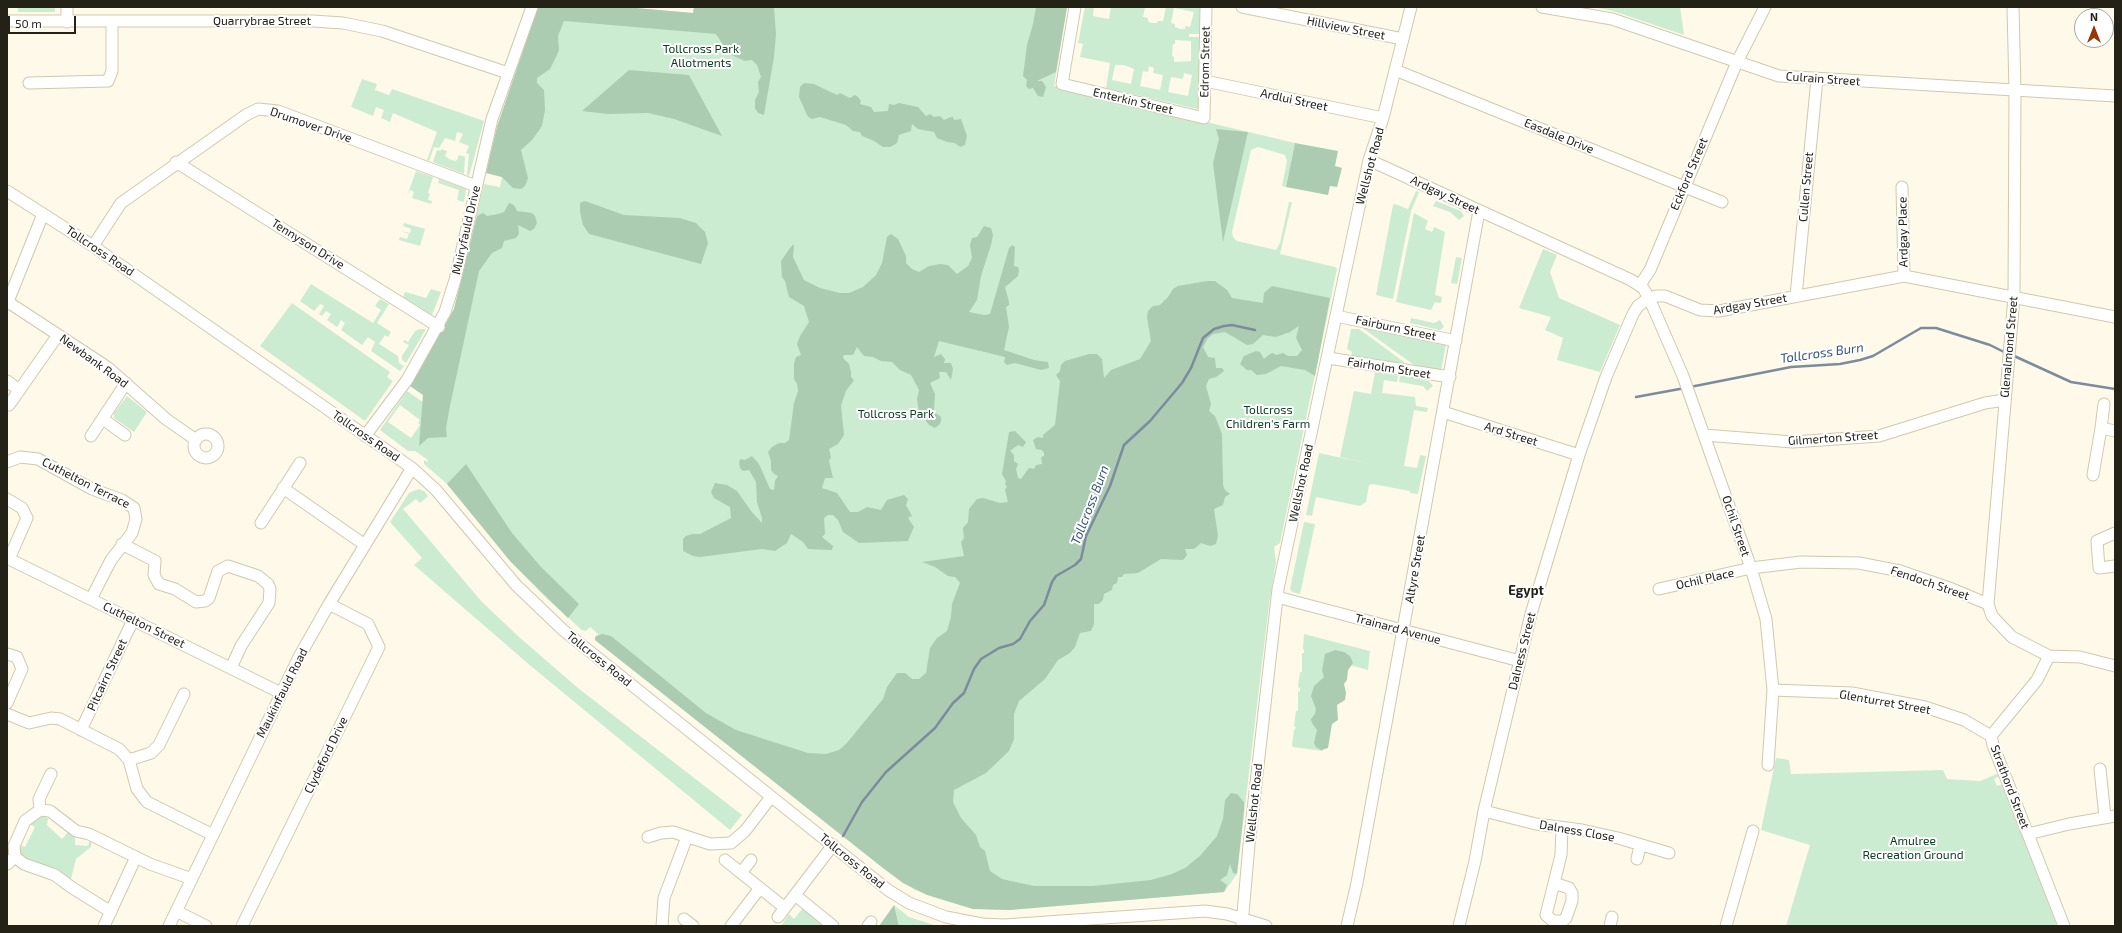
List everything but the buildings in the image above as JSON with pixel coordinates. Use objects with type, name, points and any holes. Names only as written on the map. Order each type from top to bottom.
[{"type":"street","points":[[67,7],[67,22]]},
{"type":"street","name":"Muiryfauld Drive","points":[[365,436],[407,380],[439,327],[454,286],[492,119],[532,7]]},
{"type":"street","name":"Enterkin Street","points":[[1075,7],[1062,84],[1204,118]]},
{"type":"street","name":"Edrom Street","points":[[1204,118],[1206,7]]},
{"type":"street","name":"Hillview Street","points":[[1242,7],[1403,39]]},
{"type":"street","name":"Wellshot Road","points":[[1243,922],[1249,845],[1277,598],[1369,160],[1383,118],[1411,7]]},
{"type":"street","name":"Culrain Street","points":[[1542,7],[1612,19],[1779,76],[2115,96]]},
{"type":"street","name":"Eckford Street","points":[[1640,285],[1650,270],[1737,62],[1765,7]]},
{"type":"street","name":"Glenalmond Street","points":[[1988,604],[2014,297],[2015,91],[2013,7]]},
{"type":"street","name":"Quarrybrae Street","points":[[7,22],[313,21],[344,23],[382,31],[508,73]]},
{"type":"street","points":[[29,83],[108,81],[112,71],[112,22]]},
{"type":"street","name":"Easdale Drive","points":[[1395,70],[1722,202]]},
{"type":"street","name":"Cullen Street","points":[[1796,296],[1817,79]]},
{"type":"street","name":"Ardlui Street","points":[[1205,81],[1383,118]]},
{"type":"street","name":"Drumover Drive","points":[[93,246],[121,203],[176,162],[246,114],[264,109],[278,111],[476,186]]},
{"type":"street","name":"Ardgay Street","points":[[1369,160],[1640,285]]},
{"type":"street","name":"Tennyson Drive","points":[[176,162],[439,327]]},
{"type":"street","name":"Ardgay Place","points":[[1902,188],[1904,276]]},
{"type":"street","name":"Tollcross Road","points":[[7,191],[93,246],[412,468],[436,490],[503,570],[545,614],[582,646],[771,797],[888,890],[908,903],[959,921],[1004,925],[1199,911],[1219,913],[1243,922],[1266,926]]},
{"type":"street","name":"Altyre Street","points":[[1347,926],[1355,895],[1404,630],[1479,211]]},
{"type":"street","points":[[8,303],[44,214]]},
{"type":"street","name":"Ardgay Street","points":[[1649,298],[1665,296],[1707,312],[1904,276],[2115,317]]},
{"type":"street","points":[[1640,285],[1649,298]]},
{"type":"street","name":"Ochil Street","points":[[1649,298],[1683,376],[1751,568],[1766,619],[1773,690],[1768,765]]},
{"type":"street","name":"Dalness Street","points":[[1459,926],[1475,861],[1484,811],[1531,614],[1579,455],[1598,397],[1633,314],[1638,306],[1649,298]]},
{"type":"street","name":"Newbank Road","points":[[8,303],[107,367],[162,416],[196,440]]},
{"type":"street","name":"Fairburn Street","points":[[1336,316],[1456,341]]},
{"type":"street","points":[[9,405],[58,335]]},
{"type":"street","name":"Fairholm Street","points":[[1328,358],[1450,377]]},
{"type":"street","points":[[7,381],[19,390]]},
{"type":"street","points":[[92,436],[126,383]]},
{"type":"street","name":"Gilmerton Street","points":[[1704,435],[1793,442],[1878,436],[1985,403],[2005,400]]},
{"type":"street","points":[[2093,475],[2104,404]]},
{"type":"street","name":"Ard Street","points":[[1443,412],[1579,455]]},
{"type":"street","points":[[103,419],[125,435]]},
{"type":"street","points":[[2101,428],[2115,431]]},
{"type":"street","name":"Cuthelton Terrace","points":[[7,462],[20,457],[38,459],[92,489],[130,504],[136,513],[135,526],[132,533],[110,560],[91,599]]},
{"type":"street","points":[[261,522],[300,463]]},
{"type":"street","name":"Maukinfauld Road","points":[[169,926],[281,693],[329,604],[412,468]]},
{"type":"street","points":[[283,488],[365,545]]},
{"type":"street","points":[[7,499],[22,508],[27,518],[8,559]]},
{"type":"street","points":[[2115,533],[2097,541],[2099,568],[2115,566]]},
{"type":"street","points":[[122,544],[155,561],[154,576],[159,584],[174,589],[196,602],[205,601],[209,598],[218,571],[228,566],[258,576],[268,584],[271,596],[269,603],[241,646],[231,668]]},
{"type":"street","name":"Cuthelton Street","points":[[8,559],[281,693]]},
{"type":"street","name":"Fendoch Street","points":[[1751,568],[1801,562],[1859,563],[1900,571],[1952,589],[1988,604]]},
{"type":"street","name":"Ochil Place","points":[[1659,589],[1751,568]]},
{"type":"street","name":"Trainard Avenue","points":[[1277,598],[1520,661]]},
{"type":"street","name":"Clydeford Drive","points":[[242,926],[379,647],[368,624],[329,604]]},
{"type":"street","points":[[1988,604],[1992,616],[2012,637],[2049,656],[2080,657],[2115,666]]},
{"type":"street","name":"Pitcairn Street","points":[[81,730],[133,620]]},
{"type":"street","points":[[7,654],[17,657],[22,669],[7,702]]},
{"type":"street","name":"Strathord Street","points":[[2049,656],[2037,680],[1991,736],[1993,745],[2064,926]]},
{"type":"street","name":"Glenturret Street","points":[[1773,690],[1852,693],[1925,707],[1964,720],[1991,736]]},
{"type":"street","points":[[129,760],[151,753],[159,745],[184,694]]},
{"type":"street","points":[[7,714],[29,723],[56,718],[119,749],[129,760],[138,789],[147,802],[213,835]]},
{"type":"street","points":[[2028,834],[2110,817],[2100,769]]},
{"type":"street","points":[[40,810],[39,799],[51,774]]},
{"type":"street","points":[[648,837],[661,832],[673,832],[710,844],[731,842],[745,831],[771,797]]},
{"type":"street","points":[[111,912],[55,875],[11,860],[14,846],[26,821],[40,810],[50,811],[76,831],[89,834],[136,857],[192,879]]},
{"type":"street","name":"Dalness Close","points":[[1484,811],[1536,824],[1618,838],[1640,846],[1669,853]]},
{"type":"street","points":[[1554,883],[1561,855],[1562,828]]},
{"type":"street","points":[[1726,926],[1753,831]]},
{"type":"street","points":[[662,926],[664,898],[687,837]]},
{"type":"street","points":[[725,860],[760,888],[781,912],[833,845]]},
{"type":"street","points":[[1637,859],[1640,846]]},
{"type":"street","points":[[104,926],[136,857]]},
{"type":"street","points":[[741,873],[751,860]]},
{"type":"street","points":[[731,926],[760,888]]},
{"type":"street","points":[[795,895],[833,926]]},
{"type":"street","points":[[176,911],[206,926]]},
{"type":"green space","points":[[18,7],[55,7],[55,12],[18,12]]},
{"type":"green space","name":"Tollcross Park","points":[[538,7],[624,7],[693,13],[694,7],[1067,7],[1054,86],[1295,143],[1286,187],[1282,186],[1287,161],[1285,155],[1258,147],[1251,150],[1232,232],[1233,237],[1237,241],[1276,250],[1280,243],[1289,202],[1292,202],[1280,254],[1335,267],[1337,269],[1280,543],[1274,547],[1276,562],[1269,604],[1237,874],[1224,892],[996,910],[963,906],[915,890],[883,868],[595,640],[595,637],[598,634],[590,627],[586,631],[582,630],[547,599],[510,561],[465,504],[447,484],[424,464],[424,460],[427,462],[428,460],[415,451],[408,451],[380,430],[407,391],[423,402],[423,394],[410,386],[454,309],[484,184],[500,187],[502,177],[486,173],[497,127]],"holes":[[[400,405],[420,420],[418,423],[420,425],[411,438],[388,422]]]},
{"type":"green space","points":[[538,7],[624,7],[693,13],[694,7],[774,7],[776,34],[774,57],[764,115],[758,113],[755,108],[755,100],[759,92],[758,82],[761,77],[757,65],[752,60],[745,61],[729,54],[716,34],[564,21],[558,36],[559,50],[556,57],[550,69],[537,78],[537,83],[544,90],[545,110],[542,126],[532,140],[521,150],[528,178],[525,186],[521,189],[513,188],[502,177],[486,173],[497,127]]},
{"type":"green space","points":[[1036,7],[1067,7],[1056,72],[1037,81],[1042,81],[1046,87],[1043,97],[1038,96],[1033,88],[1029,89],[1026,86],[1027,80],[1023,76],[1027,45]]},
{"type":"green space","points":[[1085,7],[1094,7],[1093,16],[1109,19],[1111,7],[1145,7],[1143,17],[1148,18],[1148,21],[1151,23],[1157,23],[1158,21],[1163,21],[1166,7],[1200,7],[1200,34],[1189,34],[1189,37],[1200,37],[1198,109],[1106,88],[1110,63],[1080,57],[1083,44],[1078,43]],"holes":[[[1174,8],[1194,12],[1190,27],[1185,26],[1185,29],[1180,29],[1175,27],[1175,24],[1171,23]],[[1175,40],[1191,41],[1191,61],[1174,62],[1174,57],[1172,56],[1173,44],[1175,44]],[[1115,65],[1124,65],[1134,69],[1131,84],[1112,80]],[[1149,66],[1154,68],[1153,73],[1163,75],[1160,90],[1140,86],[1143,71],[1148,72]],[[1184,73],[1192,75],[1188,96],[1168,92],[1171,77],[1183,79]]]},
{"type":"green space","points":[[1593,7],[1680,7],[1684,35],[1613,11]]},
{"type":"green space","points":[[629,70],[689,75],[722,136],[674,119],[648,113],[608,114],[582,111]]},
{"type":"green space","points":[[362,79],[377,84],[375,90],[389,95],[392,89],[484,121],[469,176],[467,175],[469,154],[466,153],[469,146],[459,142],[463,134],[457,132],[455,141],[445,138],[439,148],[434,147],[429,161],[427,160],[437,132],[393,113],[390,122],[381,118],[384,110],[376,107],[373,116],[351,107]]},
{"type":"green space","points":[[804,83],[814,84],[837,95],[840,93],[850,98],[855,95],[861,101],[860,104],[871,107],[874,112],[888,111],[889,104],[894,105],[899,103],[918,107],[926,116],[930,114],[934,117],[940,116],[944,120],[951,117],[953,117],[954,120],[961,119],[967,136],[965,145],[960,147],[955,143],[947,142],[937,138],[934,132],[918,129],[912,124],[911,131],[899,135],[897,143],[890,147],[883,147],[862,136],[860,132],[853,131],[846,125],[820,117],[812,119],[808,117],[799,97],[800,87]]},
{"type":"green space","points":[[1216,129],[1248,132],[1223,242],[1213,163],[1219,139]]},
{"type":"green space","points":[[1295,143],[1338,151],[1335,166],[1342,168],[1337,187],[1330,186],[1328,195],[1286,187]]},
{"type":"green space","points":[[441,149],[447,151],[445,156],[455,161],[459,155],[465,157],[464,174],[433,162],[437,150],[441,151]]},
{"type":"green space","points":[[416,171],[433,177],[428,193],[430,194],[428,200],[432,201],[431,204],[412,198],[414,192],[410,190],[407,196]]},
{"type":"green space","points":[[439,179],[466,189],[464,202],[457,200],[459,190],[438,183]]},
{"type":"green space","points":[[1416,191],[1419,192],[1411,211],[1393,299],[1376,295],[1393,205],[1395,204],[1408,209]]},
{"type":"green space","points":[[585,201],[624,215],[680,218],[696,223],[705,232],[708,243],[701,264],[589,234],[583,225],[580,212],[580,203]]},
{"type":"green space","points":[[1436,201],[1461,211],[1464,216],[1459,220],[1450,212],[1433,206]]},
{"type":"green space","points":[[509,203],[514,205],[517,211],[532,213],[535,216],[537,223],[534,229],[530,231],[518,225],[519,234],[516,238],[504,241],[502,248],[492,253],[479,271],[450,406],[446,428],[447,437],[428,438],[419,446],[423,395],[410,386],[454,309],[477,216],[483,213],[487,216],[504,212]]},
{"type":"green space","points":[[1414,213],[1428,221],[1425,229],[1432,232],[1434,227],[1445,232],[1435,295],[1442,297],[1441,303],[1435,302],[1431,310],[1396,302]]},
{"type":"green space","points":[[404,223],[425,229],[420,246],[399,240],[400,237],[407,239],[409,234],[401,231],[410,233],[411,229],[403,226]]},
{"type":"green space","points":[[984,226],[991,228],[993,235],[981,276],[977,300],[969,312],[984,315],[990,314],[1009,248],[1012,245],[1015,247],[1014,266],[1018,267],[1019,270],[1018,276],[1005,287],[1009,302],[1009,305],[1006,307],[1009,327],[1004,350],[1034,360],[1048,362],[1049,368],[1041,370],[1015,363],[1007,365],[1004,362],[1005,357],[939,341],[934,357],[941,354],[945,359],[944,363],[951,363],[953,369],[951,380],[946,372],[939,372],[940,378],[930,383],[935,394],[934,412],[941,417],[940,424],[935,428],[929,425],[919,412],[917,399],[919,390],[911,375],[900,370],[892,362],[881,361],[873,357],[864,356],[857,347],[853,355],[844,355],[843,358],[849,364],[851,377],[854,380],[846,391],[841,405],[844,435],[838,444],[829,449],[831,457],[829,461],[833,478],[825,478],[822,488],[837,493],[850,512],[858,512],[867,507],[881,510],[887,500],[904,495],[908,499],[906,505],[912,516],[908,518],[914,527],[908,541],[859,543],[843,532],[838,520],[833,515],[828,515],[824,518],[825,534],[822,537],[833,546],[832,550],[808,549],[803,542],[791,534],[787,543],[775,551],[762,549],[700,557],[693,556],[683,551],[683,539],[686,536],[700,534],[731,518],[730,507],[714,498],[711,492],[715,483],[727,485],[737,491],[751,511],[762,523],[757,502],[756,482],[749,470],[743,471],[740,468],[740,459],[745,460],[752,456],[759,464],[770,489],[774,490],[775,481],[778,476],[771,470],[771,461],[768,452],[772,447],[779,443],[785,443],[789,440],[794,403],[798,391],[797,384],[794,379],[794,364],[796,357],[801,355],[797,344],[809,322],[804,306],[789,297],[785,281],[782,277],[781,261],[790,248],[794,244],[793,257],[804,280],[820,288],[840,293],[849,293],[863,287],[876,275],[882,263],[887,237],[891,234],[898,239],[906,256],[906,263],[912,269],[919,272],[929,266],[940,264],[948,265],[957,274],[968,266],[972,258],[970,245],[972,238],[977,237]]},
{"type":"green space","points":[[1543,249],[1557,255],[1550,272],[1559,298],[1620,325],[1600,372],[1557,360],[1563,338],[1545,330],[1551,317],[1519,308]]},
{"type":"green space","points":[[1456,257],[1462,258],[1457,284],[1451,283]]},
{"type":"green space","points":[[1215,281],[1227,290],[1232,298],[1263,303],[1264,293],[1272,286],[1330,298],[1315,376],[1305,370],[1281,366],[1266,374],[1257,375],[1251,370],[1247,370],[1240,364],[1244,356],[1256,351],[1260,352],[1264,359],[1273,353],[1276,355],[1283,353],[1288,356],[1297,356],[1302,350],[1296,338],[1299,326],[1290,332],[1276,337],[1263,335],[1253,344],[1247,345],[1225,332],[1213,334],[1208,338],[1203,347],[1208,357],[1215,358],[1216,368],[1222,368],[1224,371],[1216,377],[1209,379],[1206,386],[1211,404],[1209,411],[1215,416],[1222,434],[1223,485],[1225,490],[1230,494],[1225,497],[1223,505],[1214,509],[1218,536],[1216,544],[1210,546],[1201,543],[1194,549],[1185,549],[1187,555],[1183,560],[1161,559],[1138,573],[1124,574],[1122,577],[1118,577],[1117,583],[1113,585],[1112,590],[1104,594],[1103,600],[1099,604],[1094,604],[1094,624],[1091,631],[1080,633],[1075,647],[1070,653],[1058,660],[1045,679],[1019,701],[1014,714],[1014,739],[1009,751],[986,773],[954,790],[953,802],[961,818],[976,835],[980,847],[985,851],[990,871],[1002,879],[1034,886],[1093,886],[1151,880],[1172,874],[1185,868],[1200,856],[1217,836],[1223,819],[1225,800],[1231,793],[1237,794],[1244,802],[1244,810],[1237,874],[1233,873],[1230,864],[1227,875],[1220,880],[1227,885],[1224,892],[1010,910],[973,909],[927,895],[903,883],[883,868],[595,640],[595,637],[602,634],[611,636],[706,713],[736,730],[808,753],[826,754],[839,750],[846,744],[883,699],[887,687],[897,673],[905,673],[912,679],[919,679],[926,673],[930,648],[937,638],[947,631],[951,617],[952,604],[960,583],[955,577],[948,576],[935,567],[922,562],[964,556],[961,542],[964,538],[963,528],[968,522],[969,509],[977,499],[983,498],[1000,503],[1008,502],[1005,490],[1007,486],[1005,485],[1006,481],[1002,474],[1009,432],[1015,431],[1026,442],[1023,447],[1018,445],[1010,451],[1014,455],[1014,461],[1018,464],[1016,469],[1018,478],[1021,479],[1029,468],[1034,469],[1036,465],[1042,464],[1041,457],[1044,456],[1044,453],[1042,450],[1036,449],[1033,440],[1038,437],[1043,438],[1043,435],[1055,425],[1060,381],[1056,375],[1060,371],[1061,365],[1065,361],[1089,354],[1097,354],[1102,359],[1104,378],[1111,370],[1140,359],[1151,341],[1147,317],[1148,311],[1153,306],[1160,305],[1173,289],[1178,286]]},
{"type":"green space","points":[[311,284],[373,323],[381,310],[375,306],[380,299],[389,304],[377,323],[391,332],[388,337],[385,335],[379,344],[398,356],[399,363],[404,366],[400,371],[371,351],[375,342],[368,337],[362,345],[341,330],[345,323],[341,320],[337,327],[327,320],[331,314],[326,311],[322,316],[319,314],[324,306],[320,304],[314,311],[300,301]]},
{"type":"green space","points":[[431,289],[441,292],[432,315],[403,297],[405,292],[426,298]]},
{"type":"green space","points":[[292,303],[390,372],[387,377],[393,381],[365,421],[260,346]]},
{"type":"green space","points":[[1411,318],[1434,323],[1440,320],[1444,327],[1440,330],[1410,323]]},
{"type":"green space","points":[[1361,327],[1446,344],[1441,371],[1417,367]]},
{"type":"green space","points":[[426,329],[406,363],[402,360],[402,356],[409,345],[403,342],[404,340],[408,342],[415,331]]},
{"type":"green space","points":[[1351,329],[1359,329],[1404,362],[1404,365],[1351,357],[1352,352],[1347,349]]},
{"type":"green space","points":[[1375,372],[1398,376],[1397,382],[1384,380],[1382,393],[1415,397],[1416,406],[1428,408],[1427,412],[1414,410],[1404,466],[1417,468],[1420,455],[1426,456],[1418,494],[1373,484],[1369,485],[1366,502],[1360,506],[1316,497],[1312,516],[1306,515],[1319,453],[1371,464],[1340,457],[1354,391],[1371,394]]},
{"type":"green space","points":[[1400,376],[1429,381],[1433,386],[1427,391],[1423,386],[1399,382]]},
{"type":"green space","points":[[127,396],[147,412],[134,432],[114,418],[114,413]]},
{"type":"green space","points":[[466,464],[512,533],[541,567],[579,604],[568,618],[510,561],[447,484]]},
{"type":"green space","points":[[419,489],[424,491],[428,496],[420,503],[416,499],[403,509],[482,602],[519,637],[578,688],[742,815],[730,830],[532,667],[414,565],[422,558],[390,522],[409,493]]},
{"type":"green space","points":[[1304,522],[1315,524],[1300,594],[1292,592],[1290,589]]},
{"type":"green space","points":[[1304,634],[1370,651],[1368,670],[1335,661],[1323,751],[1293,747],[1292,745],[1294,730],[1296,728],[1294,726],[1296,711],[1298,711],[1298,691],[1300,692],[1300,688],[1298,687],[1300,672],[1302,672]]},
{"type":"green space","points":[[1335,650],[1344,652],[1350,656],[1353,663],[1348,670],[1347,680],[1344,684],[1346,693],[1345,700],[1337,705],[1338,720],[1332,724],[1328,748],[1321,750],[1316,747],[1314,743],[1317,730],[1311,719],[1315,714],[1316,709],[1311,696],[1314,686],[1324,677],[1322,670],[1325,654]]},
{"type":"green space","name":"Amulree Recreation Ground","points":[[1776,758],[1789,760],[1791,774],[1943,770],[1947,779],[1980,781],[1999,773],[2000,776],[1994,779],[1997,786],[2003,784],[2057,926],[1786,926],[1810,845],[1761,830]]},
{"type":"green space","points":[[39,816],[48,818],[47,825],[62,839],[69,831],[75,835],[75,845],[88,846],[90,839],[92,839],[91,847],[76,859],[70,883],[26,863],[18,851],[20,845],[25,847],[35,827],[30,824]]},
{"type":"green space","points":[[894,905],[909,917],[937,926],[899,926]]},
{"type":"green space","points":[[894,905],[899,926],[879,926]]},
{"type":"green space","points":[[803,908],[824,926],[781,926],[789,914],[794,919]]},
{"type":"waterway","name":"Tollcross Burn","points":[[843,836],[862,802],[886,772],[935,728],[953,703],[964,693],[974,669],[981,659],[999,648],[1013,644],[1020,639],[1030,621],[1044,605],[1052,582],[1056,576],[1075,565],[1081,559],[1086,536],[1110,486],[1124,445],[1150,421],[1182,383],[1191,368],[1203,338],[1214,329],[1224,326],[1232,325],[1255,330]]},
{"type":"waterway","name":"Tollcross Burn","points":[[1690,387],[1791,367],[1840,364],[1860,360],[1873,356],[1921,328],[1936,328],[1990,345],[2006,353]]},
{"type":"waterway","name":"Tollcross Burn","points":[[2012,355],[2071,382],[2115,389]]},
{"type":"waterway","name":"Tollcross Burn","points":[[1636,397],[1685,388]]},
{"type":"district","name":"Egypt","points":[[1526,591]]},
{"type":"park label","name":"Tollcross Park Allotments","points":[[701,56]]},
{"type":"park label","name":"Tollcross Children's Farm","points":[[1268,417]]}]
